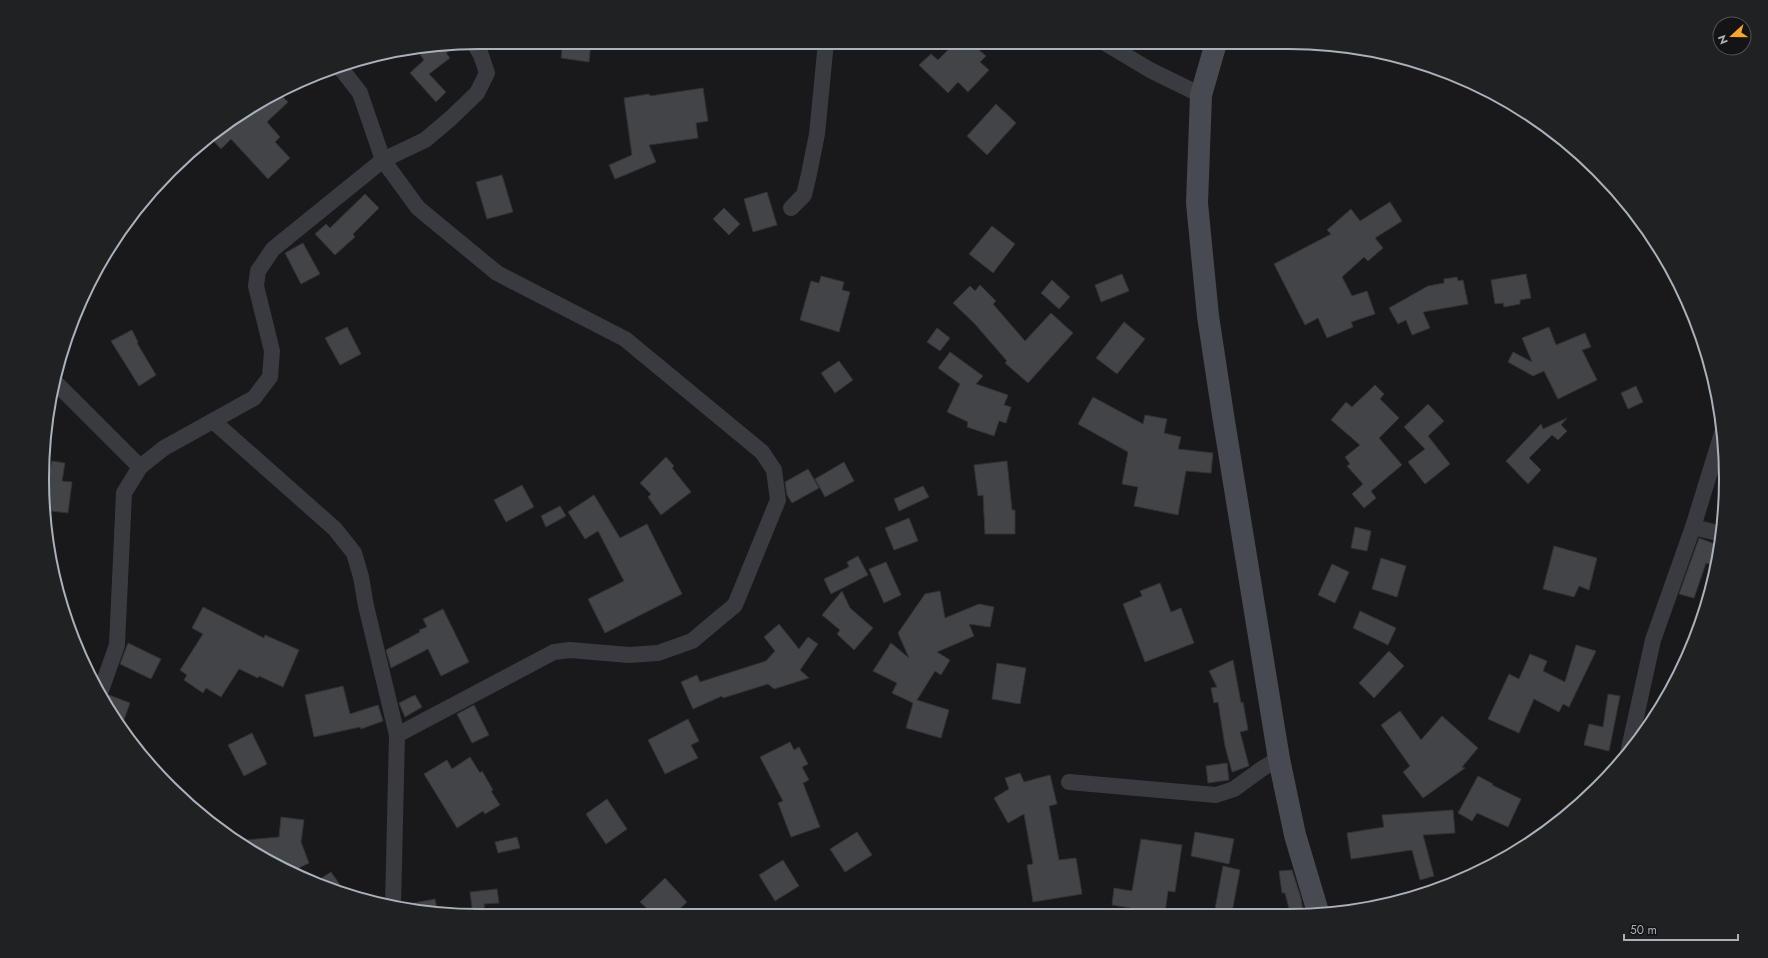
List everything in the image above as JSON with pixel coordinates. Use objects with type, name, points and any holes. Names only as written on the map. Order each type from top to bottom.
[{"type":"main road","points":[[1214,49],[1201,95],[1197,203],[1208,316],[1279,759],[1295,835],[1317,908]]},
{"type":"street","points":[[102,686],[116,645],[124,493],[140,467],[164,448],[254,398],[270,378],[272,351],[256,286],[258,271],[273,249],[383,160],[425,140],[477,93],[487,73],[478,49]]},
{"type":"street","points":[[791,208],[804,195],[809,174],[817,134],[825,49]]},
{"type":"street","points":[[1115,49],[1150,70],[1201,95]]},
{"type":"street","points":[[343,71],[360,93],[383,160],[418,208],[497,273],[625,339],[762,452],[774,470],[778,500],[735,605],[692,641],[658,653],[629,655],[570,650],[554,652],[397,735]]},
{"type":"street","points":[[59,386],[140,467]]},
{"type":"street","points":[[213,422],[335,529],[354,553],[361,576],[366,606],[397,735],[393,901]]},
{"type":"street","points":[[1631,740],[1653,640],[1693,527],[1718,447]]},
{"type":"street","points":[[1693,527],[1715,532]]},
{"type":"street","points":[[1069,782],[1216,795],[1234,789],[1279,759]]},
{"type":"building","points":[[562,49],[590,49],[589,62],[561,58]]},
{"type":"building","points":[[949,49],[978,49],[986,56],[980,62],[989,70],[968,92],[958,82],[948,93],[919,65],[931,54],[938,60]]},
{"type":"building","points":[[450,50],[446,53],[450,58],[429,74],[446,92],[436,102],[410,73],[424,60],[420,53]]},
{"type":"building","points":[[703,88],[708,121],[696,123],[698,138],[649,145],[656,162],[615,179],[609,165],[632,155],[624,98],[649,94],[650,96]]},
{"type":"building","points":[[283,97],[288,102],[267,122],[280,137],[275,142],[290,158],[268,179],[231,139],[221,149],[213,141],[240,121]]},
{"type":"building","points":[[996,104],[1016,123],[987,155],[967,136]]},
{"type":"building","points":[[502,175],[513,212],[487,219],[476,182]]},
{"type":"building","points":[[767,192],[777,225],[753,232],[744,199]]},
{"type":"building","points":[[365,194],[379,208],[353,234],[355,237],[335,255],[315,234],[326,224],[330,228]]},
{"type":"building","points":[[1390,202],[1402,221],[1375,238],[1383,248],[1368,261],[1364,257],[1342,277],[1352,296],[1367,291],[1375,314],[1351,322],[1353,327],[1327,338],[1318,318],[1305,325],[1274,264],[1331,234],[1327,230],[1351,209],[1360,221]]},
{"type":"building","points":[[724,208],[740,224],[729,235],[713,219]]},
{"type":"building","points":[[992,226],[1015,244],[993,273],[969,254]]},
{"type":"building","points":[[303,243],[320,274],[301,284],[285,253]]},
{"type":"building","points":[[1122,274],[1129,291],[1101,302],[1095,285]]},
{"type":"building","points":[[1526,274],[1531,298],[1520,300],[1520,304],[1504,307],[1503,303],[1495,304],[1491,280]]},
{"type":"building","points":[[821,276],[844,282],[842,290],[850,292],[839,332],[800,320],[811,281],[819,283]]},
{"type":"building","points":[[1457,277],[1458,281],[1463,280],[1468,304],[1423,312],[1430,328],[1412,335],[1406,320],[1398,324],[1389,308],[1428,286],[1444,283],[1444,279]]},
{"type":"building","points":[[1052,280],[1070,297],[1059,309],[1041,293]]},
{"type":"building","points":[[980,285],[996,301],[993,304],[1025,341],[1051,313],[1073,333],[1028,383],[1005,363],[1007,361],[974,323],[953,303],[970,286],[975,291]]},
{"type":"building","points":[[1124,322],[1145,339],[1117,374],[1096,358]]},
{"type":"building","points":[[347,327],[361,354],[340,365],[325,338]]},
{"type":"building","points":[[1549,327],[1556,345],[1585,333],[1591,347],[1582,350],[1597,380],[1558,399],[1544,371],[1533,376],[1508,362],[1513,352],[1532,362],[1522,338]]},
{"type":"building","points":[[937,328],[950,338],[940,351],[927,342]]},
{"type":"building","points":[[132,330],[138,342],[137,343],[156,375],[139,386],[111,341]]},
{"type":"building","points":[[950,352],[983,376],[976,384],[1008,395],[1004,405],[1011,407],[1006,423],[999,421],[994,436],[967,427],[968,422],[947,412],[960,384],[938,368]]},
{"type":"building","points":[[839,361],[853,380],[835,393],[821,373]]},
{"type":"building","points":[[1375,385],[1384,394],[1380,399],[1399,418],[1379,438],[1402,465],[1371,491],[1376,498],[1364,508],[1352,494],[1363,484],[1347,466],[1350,464],[1345,457],[1360,445],[1331,420],[1346,402],[1352,407]]},
{"type":"building","points":[[1636,386],[1643,402],[1628,409],[1621,393]]},
{"type":"building","points":[[1093,397],[1143,424],[1145,415],[1167,419],[1164,433],[1181,437],[1178,449],[1213,453],[1211,473],[1186,471],[1178,515],[1134,506],[1138,487],[1122,484],[1128,452],[1078,424]]},
{"type":"building","points":[[1428,404],[1444,421],[1428,436],[1450,464],[1425,484],[1408,462],[1425,449],[1404,427]]},
{"type":"building","points":[[1567,418],[1561,425],[1567,431],[1558,440],[1552,435],[1529,458],[1541,470],[1528,484],[1506,461],[1541,424],[1543,429]]},
{"type":"building","points":[[666,457],[674,466],[672,468],[691,492],[661,515],[648,497],[651,494],[640,483]]},
{"type":"building","points":[[52,461],[65,463],[62,481],[72,482],[68,513],[50,511],[49,474]]},
{"type":"building","points":[[1007,461],[1012,510],[1015,510],[1015,534],[985,534],[983,495],[978,496],[974,465]]},
{"type":"building","points":[[844,462],[854,481],[825,497],[815,479]]},
{"type":"building","points":[[808,469],[819,488],[792,503],[787,495],[785,482]]},
{"type":"building","points":[[522,485],[534,507],[506,522],[494,500]]},
{"type":"building","points":[[923,486],[929,497],[899,511],[894,499]]},
{"type":"building","points":[[594,495],[620,538],[647,524],[682,594],[605,633],[588,599],[624,581],[598,531],[585,539],[568,512]]},
{"type":"building","points":[[560,506],[566,516],[546,527],[541,516]]},
{"type":"building","points":[[909,518],[918,541],[894,550],[885,528]]},
{"type":"building","points":[[1355,527],[1371,531],[1367,551],[1351,548]]},
{"type":"building","points":[[1699,538],[1714,544],[1711,565],[1706,563],[1694,598],[1679,594]]},
{"type":"building","points":[[1554,546],[1597,558],[1589,590],[1579,586],[1574,597],[1543,589]]},
{"type":"building","points":[[858,556],[868,575],[831,594],[824,579],[849,567],[847,562]]},
{"type":"building","points":[[1381,558],[1406,566],[1397,597],[1372,589]]},
{"type":"building","points":[[886,562],[901,595],[884,603],[869,569]]},
{"type":"building","points":[[1332,564],[1349,572],[1335,603],[1318,595]]},
{"type":"building","points":[[1160,583],[1171,612],[1181,608],[1194,643],[1145,662],[1123,604],[1142,596],[1140,591]]},
{"type":"building","points":[[842,591],[850,608],[873,628],[854,650],[837,634],[840,630],[822,615]]},
{"type":"building","points":[[940,591],[945,618],[979,604],[994,607],[990,627],[969,624],[974,636],[937,652],[950,660],[941,675],[935,671],[917,700],[949,710],[941,738],[906,728],[913,703],[892,693],[897,683],[873,671],[891,643],[909,658],[898,633],[925,594]]},
{"type":"building","points":[[203,607],[264,638],[265,635],[299,650],[283,687],[239,669],[221,697],[206,688],[203,693],[184,680],[187,675],[180,670],[203,634],[192,628]]},
{"type":"building","points":[[443,609],[469,662],[441,676],[428,649],[391,668],[386,650],[420,632],[419,630],[427,627],[423,619]]},
{"type":"building","points":[[1360,611],[1396,628],[1388,645],[1353,628]]},
{"type":"building","points":[[779,624],[799,649],[808,637],[818,644],[800,670],[809,678],[774,689],[768,684],[723,698],[722,696],[693,709],[681,682],[697,675],[700,682],[766,661],[775,651],[764,637]]},
{"type":"building","points":[[128,643],[161,659],[151,679],[120,664]]},
{"type":"building","points":[[1576,645],[1596,651],[1569,707],[1563,704],[1559,712],[1534,699],[1519,733],[1488,719],[1509,674],[1519,679],[1530,654],[1547,661],[1543,671],[1565,682]]},
{"type":"building","points":[[1389,651],[1404,666],[1374,698],[1359,683]]},
{"type":"building","points":[[1233,660],[1248,730],[1240,732],[1249,766],[1232,772],[1225,746],[1218,702],[1214,703],[1211,688],[1217,687],[1209,671]]},
{"type":"building","points":[[997,663],[1026,668],[1020,704],[992,699]]},
{"type":"building","points":[[343,686],[350,714],[378,705],[383,721],[361,729],[360,727],[314,737],[305,695]]},
{"type":"building","points":[[1608,694],[1620,696],[1609,751],[1584,745],[1589,724],[1603,727]]},
{"type":"building","points":[[109,695],[130,703],[123,721],[121,718]]},
{"type":"building","points":[[415,695],[422,707],[405,717],[399,703]]},
{"type":"building","points":[[474,705],[489,735],[472,743],[457,714]]},
{"type":"building","points":[[1400,711],[1421,740],[1442,716],[1478,748],[1462,767],[1465,768],[1423,798],[1403,772],[1410,766],[1381,725]]},
{"type":"building","points":[[688,719],[699,741],[691,745],[698,758],[665,774],[648,740]]},
{"type":"building","points":[[252,733],[267,764],[244,776],[228,745]]},
{"type":"building","points":[[790,742],[794,750],[799,747],[808,764],[802,767],[809,780],[803,783],[820,827],[791,837],[778,803],[783,801],[760,757]]},
{"type":"building","points":[[470,757],[480,773],[482,771],[493,790],[491,791],[500,805],[485,814],[483,811],[457,828],[424,774],[447,760],[452,769]]},
{"type":"building","points":[[1227,763],[1229,780],[1208,783],[1206,766]]},
{"type":"building","points":[[1020,773],[1024,782],[1050,775],[1057,804],[1049,806],[1059,860],[1076,858],[1082,894],[1033,902],[1027,865],[1033,864],[1024,814],[1008,823],[994,798],[1009,789],[1005,778]]},
{"type":"building","points":[[1478,776],[1493,784],[1492,785],[1521,799],[1508,827],[1477,813],[1472,821],[1458,813]]},
{"type":"building","points":[[607,799],[627,829],[606,844],[586,814]]},
{"type":"building","points":[[1453,810],[1455,833],[1423,835],[1434,876],[1420,880],[1412,850],[1351,859],[1347,833],[1384,827],[1382,815]]},
{"type":"building","points":[[281,817],[304,820],[301,842],[309,863],[298,869],[245,840],[279,837]]},
{"type":"building","points":[[857,832],[872,855],[845,872],[830,849]]},
{"type":"building","points":[[1195,832],[1234,839],[1229,864],[1191,856]]},
{"type":"building","points":[[517,837],[520,848],[498,853],[495,842]]},
{"type":"building","points":[[1141,839],[1182,845],[1175,892],[1168,891],[1166,909],[1131,909],[1112,905],[1114,888],[1132,891]]},
{"type":"building","points":[[783,860],[799,886],[775,901],[759,875]]},
{"type":"building","points":[[1223,866],[1240,870],[1233,909],[1215,909]]},
{"type":"building","points":[[1292,870],[1301,898],[1303,909],[1289,909],[1285,893],[1282,893],[1279,871]]},
{"type":"building","points":[[331,872],[341,886],[321,879]]},
{"type":"building","points":[[665,878],[687,902],[679,909],[648,909],[640,902]]},
{"type":"building","points":[[497,889],[499,903],[484,904],[484,909],[472,909],[470,892]]},
{"type":"building","points":[[435,899],[437,906],[423,905],[412,903]]}]
